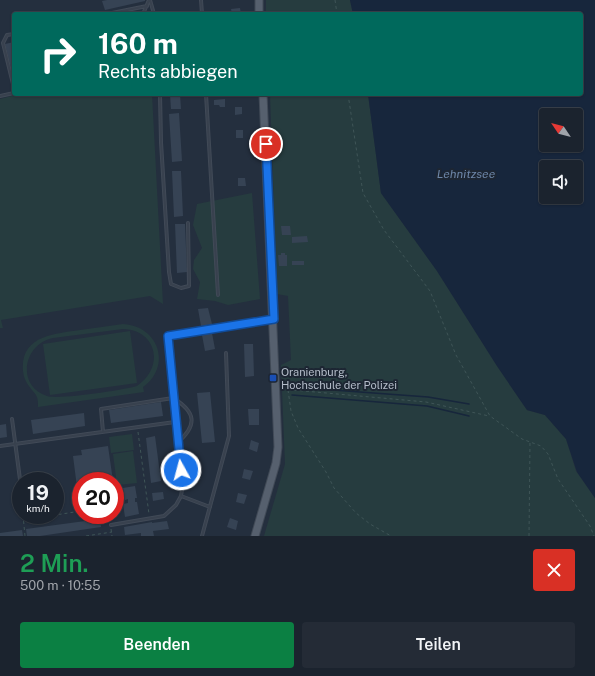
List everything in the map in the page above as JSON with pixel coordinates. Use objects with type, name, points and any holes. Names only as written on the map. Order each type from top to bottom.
[{"type":"main road","points":[[259,0],[259,12]]},
{"type":"main road","points":[[255,536],[277,458],[278,447],[277,389],[264,96]]},
{"type":"lane","points":[[144,12],[150,0]]},
{"type":"lane","points":[[150,0],[153,12]]},
{"type":"lane","points":[[201,0],[202,12]]},
{"type":"lane","points":[[118,12],[147,6]]},
{"type":"lane","points":[[12,34],[7,35],[3,43],[12,80]]},
{"type":"lane","points":[[0,96],[12,93]]},
{"type":"lane","points":[[160,96],[161,142],[169,272],[171,284],[181,288],[189,286],[188,223]]},
{"type":"lane","points":[[206,96],[218,294]]},
{"type":"lane","points":[[111,525],[164,516],[176,505],[181,496],[183,483],[177,443],[168,336],[274,319]]},
{"type":"lane","points":[[202,536],[229,436],[226,352]]},
{"type":"lane","points":[[103,432],[101,409],[173,398],[186,407],[190,412],[191,423],[188,433],[177,443]]},
{"type":"lane","points":[[12,419],[19,472]]},
{"type":"lane","points":[[0,446],[175,422]]},
{"type":"lane","points":[[181,496],[210,507]]},
{"type":"path","points":[[336,0],[337,12]]},
{"type":"path","points":[[348,96],[362,193],[384,230],[430,291],[456,355],[490,416]]},
{"type":"path","points":[[277,389],[426,402],[490,416],[522,439],[541,446],[548,454],[558,479],[590,526],[594,536]]},
{"type":"path","points":[[288,390],[291,411],[298,428],[326,472],[334,488],[356,513],[370,524],[391,536]]},
{"type":"path","points":[[137,427],[150,518]]},
{"type":"path","points":[[529,536],[530,442]]},
{"type":"path","points":[[24,524],[25,536]]},
{"type":"path","points":[[111,525],[112,536]]},
{"type":"path","points":[[86,536],[112,532]]},
{"type":"green space","points":[[266,0],[350,0],[353,12],[266,12]]},
{"type":"green space","points":[[12,96],[152,96],[163,304],[150,296],[1,320],[3,328],[0,328],[0,99]]},
{"type":"green space","points":[[270,96],[368,96],[381,193],[437,271],[497,366],[527,410],[545,415],[566,439],[576,471],[595,498],[595,536],[264,536],[285,464],[281,365],[291,360],[288,296],[277,294]]},
{"type":"green space","points":[[252,193],[260,299],[228,305],[215,301],[197,299],[200,282],[193,269],[194,260],[202,248],[193,225],[197,204]]},
{"type":"green space","points":[[123,324],[135,326],[145,332],[153,339],[157,348],[159,358],[157,369],[152,378],[143,387],[144,392],[38,407],[37,396],[26,381],[23,371],[24,359],[27,350],[33,343],[50,335]],"holes":[[[123,329],[135,331],[150,342],[154,360],[146,378],[137,386],[91,394],[53,397],[37,391],[31,384],[27,375],[27,366],[30,356],[35,348],[43,342],[53,338]]]},
{"type":"green space","points":[[130,331],[137,383],[50,395],[43,344]]},
{"type":"green space","points":[[132,434],[134,450],[111,453],[109,437]]},
{"type":"green space","points":[[133,451],[137,483],[124,484],[124,472],[115,472],[113,454]]},
{"type":"water","name":"Lehnitzsee","points":[[350,0],[595,0],[595,498],[577,472],[566,439],[545,415],[527,410],[497,366],[437,271],[381,193],[368,96],[583,96],[583,12],[353,12]]},
{"type":"building","points":[[102,1],[145,1],[105,10]]},
{"type":"building","points":[[240,8],[241,12],[232,12],[231,9]]},
{"type":"building","points":[[12,42],[12,72],[5,44]]},
{"type":"building","points":[[170,96],[180,96],[181,109],[171,109]]},
{"type":"building","points":[[225,99],[225,107],[214,105],[214,100]]},
{"type":"building","points":[[235,107],[242,107],[242,114],[235,115]]},
{"type":"building","points":[[179,113],[182,161],[172,162],[169,114]]},
{"type":"building","points":[[236,130],[243,130],[243,138],[236,138]]},
{"type":"building","points":[[172,171],[181,171],[183,216],[174,217]]},
{"type":"building","points":[[238,178],[245,178],[246,186],[238,186]]},
{"type":"building","points":[[175,224],[185,224],[187,272],[177,273]]},
{"type":"building","points":[[281,226],[290,226],[291,235],[282,235]]},
{"type":"building","points":[[307,236],[308,242],[292,243],[292,237]]},
{"type":"building","points":[[281,253],[285,253],[285,255],[287,255],[287,266],[279,266],[278,255],[281,255]]},
{"type":"building","points":[[292,261],[304,261],[304,265],[292,265]]},
{"type":"building","points":[[208,308],[212,324],[201,326],[198,309]]},
{"type":"building","points":[[212,333],[215,349],[205,351],[202,335]]},
{"type":"building","points":[[244,344],[253,344],[254,376],[245,377]]},
{"type":"building","points":[[210,392],[215,442],[202,443],[197,393]]},
{"type":"building","points":[[161,402],[163,416],[111,423],[109,410]]},
{"type":"building","points":[[248,409],[259,409],[259,425],[249,425]]},
{"type":"building","points":[[84,413],[85,426],[33,434],[31,420]]},
{"type":"building","points":[[6,424],[7,437],[0,438],[0,425]]},
{"type":"building","points":[[155,436],[161,481],[151,483],[146,438]]},
{"type":"building","points":[[251,440],[259,443],[257,452],[249,449]]},
{"type":"building","points":[[108,446],[112,472],[75,472],[73,456],[82,455],[81,450]]},
{"type":"building","points":[[244,469],[253,471],[250,480],[242,478]]},
{"type":"building","points":[[135,486],[137,498],[135,498],[135,502],[137,502],[139,514],[125,517],[124,504],[128,503],[128,499],[125,500],[124,488]]},
{"type":"building","points":[[163,492],[164,499],[153,501],[152,493]]},
{"type":"building","points":[[238,493],[247,495],[244,504],[236,502]]},
{"type":"building","points":[[230,518],[238,521],[236,530],[227,527]]},
{"type":"building","points":[[167,521],[169,529],[153,531],[154,536],[141,536],[141,533],[125,535],[124,527]]},
{"type":"building","points":[[64,524],[101,524],[101,527],[40,536],[27,536],[26,529]]},
{"type":"building","points":[[22,530],[23,536],[0,536],[0,533]]},
{"type":"waterway","points":[[292,387],[428,397],[469,404]]},
{"type":"waterway","points":[[292,395],[427,406],[469,416]]},
{"type":"place","name":"Oranienburg, Hochschule der Polizei","points":[[273,378]]},
{"type":"route","points":[[181,470],[176,433],[168,336],[274,319],[266,144]]}]
